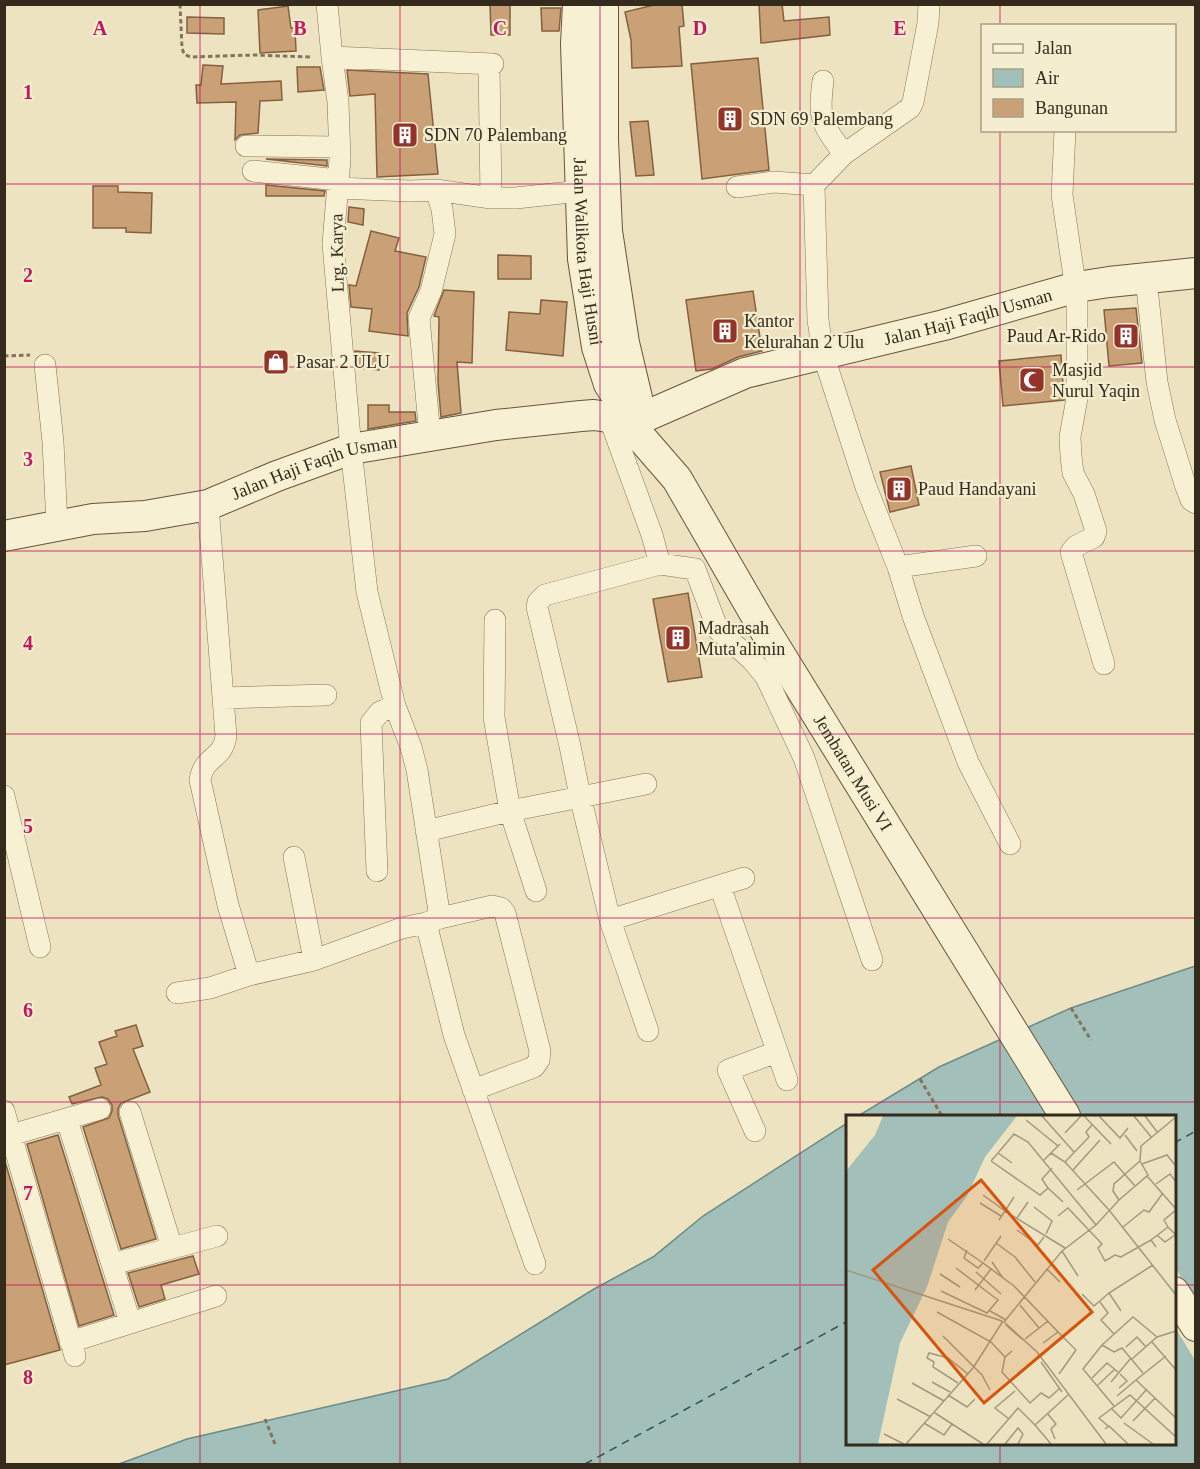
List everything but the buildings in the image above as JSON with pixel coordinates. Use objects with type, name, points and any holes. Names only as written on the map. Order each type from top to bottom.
[{"type":"street","name":"Lrg. Karya","points":[[327,4],[338,102],[339,147],[333,244],[351,449],[367,592],[394,706],[417,770],[426,831],[433,921],[454,1035],[535,1264]]},
{"type":"street","name":"Jalan Walikota Haji Husni","points":[[578,4],[576,44],[583,259],[597,347],[609,384],[631,419]]},
{"type":"street","name":"Jalan Walikota Haji Husni","points":[[603,4],[603,140],[607,231],[624,343],[637,398],[631,419]]},
{"type":"street","points":[[929,4],[928,23],[910,108],[844,154],[814,185],[818,320],[823,354],[866,487],[898,567],[968,762],[1010,844]]},
{"type":"street","points":[[332,57],[491,64],[491,198]]},
{"type":"street","points":[[823,81],[821,118],[824,127],[844,154]]},
{"type":"street","points":[[1065,132],[1062,195],[1077,287],[1077,398],[1070,437],[1072,465],[1096,531],[1094,537],[1076,546],[1071,552],[1104,664]]},
{"type":"street","points":[[246,146],[339,147]]},
{"type":"street","points":[[253,171],[337,184],[410,191],[436,190],[491,198],[516,198],[580,191]]},
{"type":"street","points":[[736,187],[774,182],[814,185]]},
{"type":"street","points":[[430,436],[419,318],[431,291],[445,234],[442,209],[436,190]]},
{"type":"street","name":"Jalan Haji Faqih Usman","points":[[4,536],[93,519],[145,516],[208,505],[277,476],[351,449],[488,427],[588,415],[631,419],[745,373],[965,319],[1077,287],[1196,273]]},
{"type":"street","points":[[1146,278],[1157,382],[1165,420],[1186,487],[1191,500],[1196,503]]},
{"type":"street","points":[[45,366],[53,442],[57,525]]},
{"type":"street","points":[[631,419],[652,535],[660,564]]},
{"type":"street","name":"Jembatan Musi VI","points":[[631,419],[676,479],[758,619],[1064,1115]]},
{"type":"street","points":[[208,505],[225,744],[222,751],[204,765],[200,780],[228,905],[249,975]]},
{"type":"street","points":[[898,567],[976,556]]},
{"type":"street","points":[[648,1031],[610,920],[580,796],[537,607],[538,602],[545,595],[660,564],[695,569],[718,630],[752,660],[766,677],[804,758],[872,960]]},
{"type":"street","points":[[495,620],[494,717],[510,811],[536,891]]},
{"type":"street","points":[[223,698],[326,695]]},
{"type":"street","points":[[377,871],[371,723],[380,712],[394,706]]},
{"type":"street","points":[[426,831],[580,796],[646,784]]},
{"type":"street","points":[[4,796],[40,947]]},
{"type":"street","points":[[294,857],[314,960]]},
{"type":"street","points":[[610,920],[744,878]]},
{"type":"street","points":[[720,886],[787,1080]]},
{"type":"street","points":[[177,993],[210,988],[249,975],[314,960],[402,928],[492,906],[501,908],[505,913],[539,1042],[539,1060],[534,1067],[473,1090]]},
{"type":"street","points":[[755,1131],[728,1070],[777,1052]]},
{"type":"street","points":[[8,1136],[100,1109]]},
{"type":"street","points":[[4,1111],[8,1136],[72,1349],[130,1322],[216,1296]]},
{"type":"street","points":[[130,1112],[172,1248]]},
{"type":"street","points":[[67,1120],[130,1322]]},
{"type":"street","points":[[113,1264],[218,1236]]},
{"type":"street","points":[[1176,1295],[1196,1326]]},
{"type":"path","points":[[180,4],[182,48],[184,54],[190,57],[255,55],[332,57]]},
{"type":"path","points":[[1071,1008],[1091,1040]]},
{"type":"path","points":[[920,1078],[941,1115]]},
{"type":"path","points":[[265,1419],[275,1444]]},
{"type":"water","points":[[1195,966],[1195,1464],[119,1464],[187,1439],[448,1379],[594,1289],[653,1257],[703,1216],[846,1124],[846,1445],[1176,1445],[1176,1115],[860,1115],[939,1067],[1071,1008]]},
{"type":"pier","points":[[1176,1269],[1195,1301],[1195,1360],[1176,1329]]},
{"type":"ferry route","points":[[1176,1142],[1196,1131]]},
{"type":"ferry route","points":[[585,1464],[846,1322]]},
{"type":"place","name":"SDN 69 Palembang","points":[[730,119]]},
{"type":"place","name":"SDN 70 Palembang","points":[[405,135]]},
{"type":"place","name":"Kantor Kelurahan 2 Ulu","points":[[725,331]]},
{"type":"place","name":"Paud Ar-Rido","points":[[1126,336]]},
{"type":"place","name":"Pasar 2 ULU","points":[[276,362]]},
{"type":"place","name":"Masjid Nurul Yaqin","points":[[1032,380]]},
{"type":"place","name":"Paud Handayani","points":[[899,489]]},
{"type":"place","name":"Madrasah Muta'alimin","points":[[678,638]]}]
